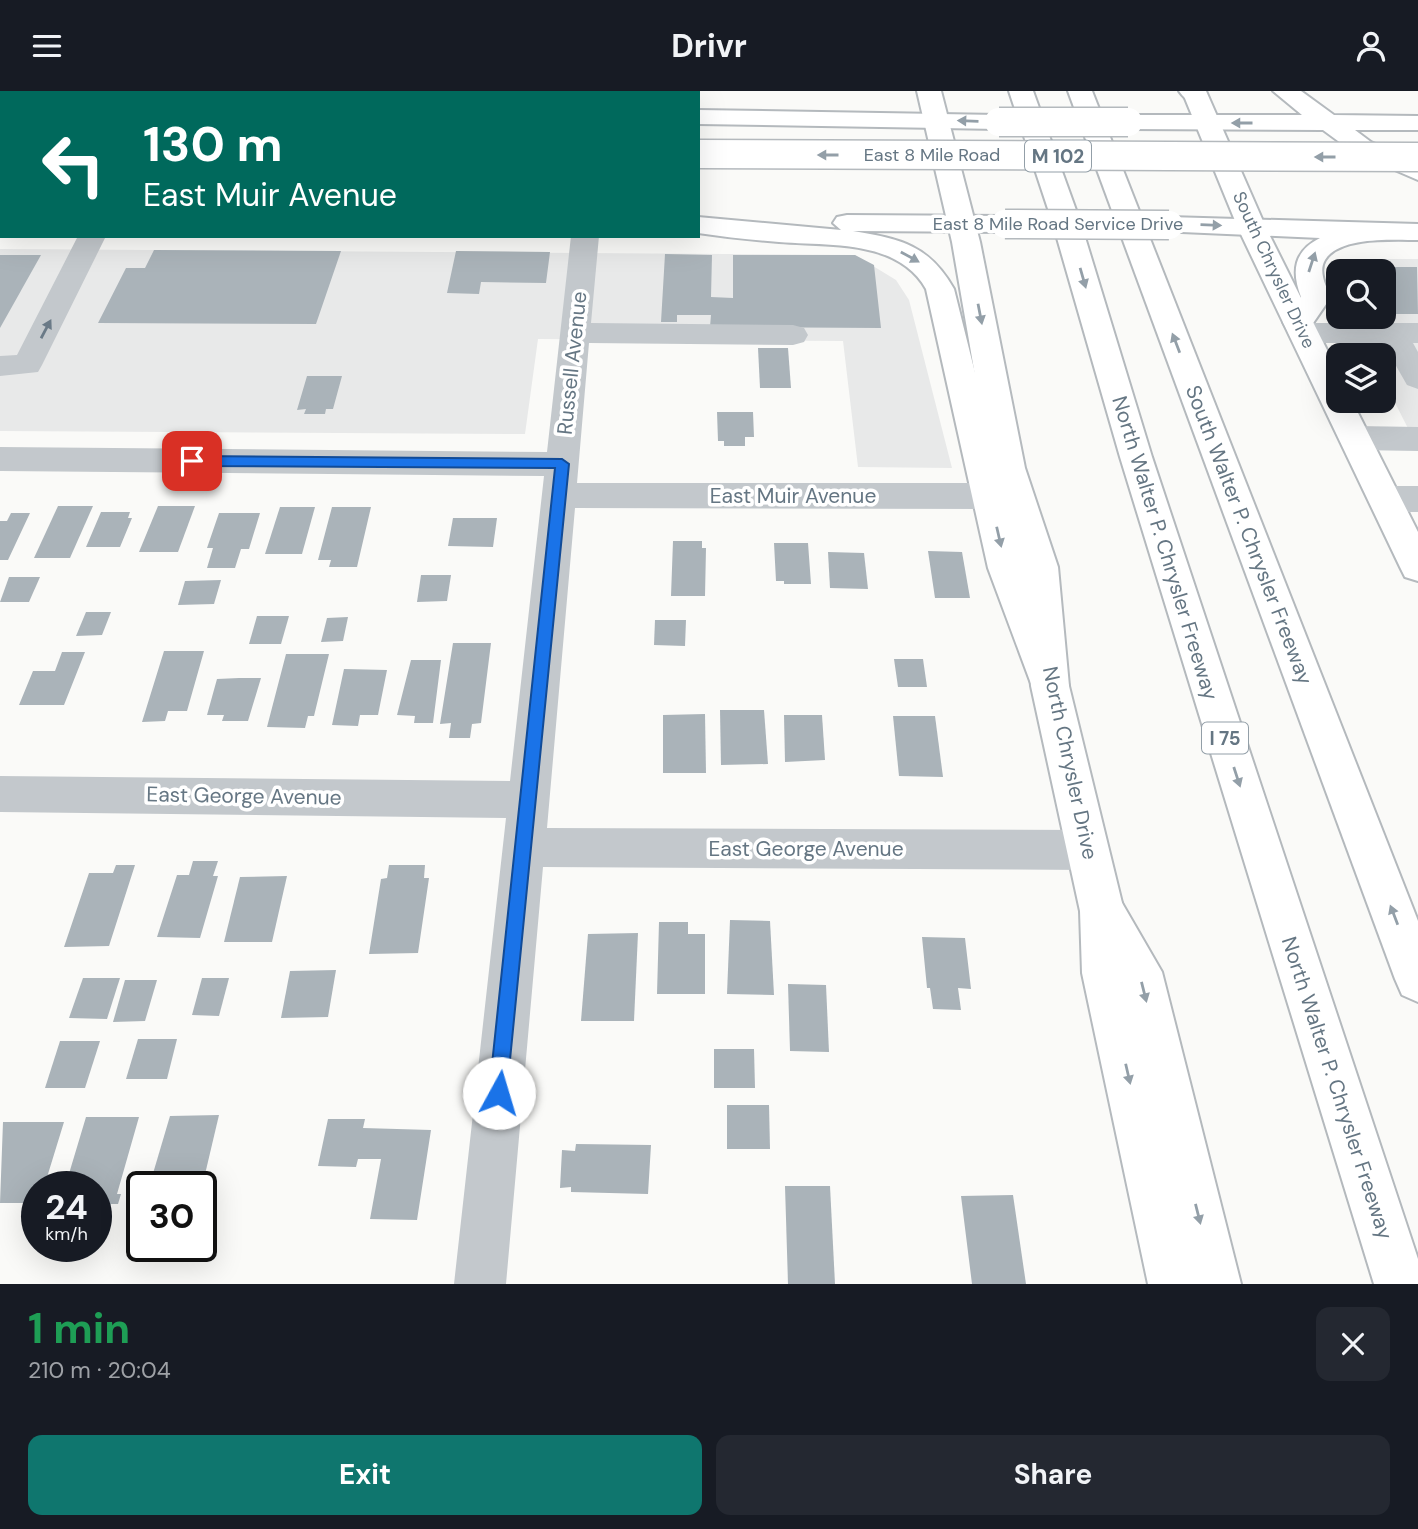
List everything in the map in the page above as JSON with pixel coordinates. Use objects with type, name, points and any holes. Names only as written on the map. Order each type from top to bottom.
[{"type":"main road","name":"North Chrysler Drive","points":[[929,91],[962,223],[1008,468],[1040,567],[1050,686],[1102,911],[1105,973],[1174,1284]]},
{"type":"main road","name":"North Walter P. Chrysler Freeway","points":[[1021,91],[1067,224],[1136,457],[1400,1284]]},
{"type":"main road","name":"South Walter P. Chrysler Freeway","points":[[1080,91],[1418,979]]},
{"type":"main road","points":[[1285,91],[1362,147],[1418,172]]},
{"type":"main road","name":"South Chrysler Drive","points":[[1193,92],[1252,228],[1356,438],[1402,499],[1418,567]]},
{"type":"main road","points":[[700,106],[850,101],[879,96]]},
{"type":"main road","name":"East 8 Mile Road","points":[[700,117],[1206,123]]},
{"type":"main road","points":[[1206,123],[1418,123]]},
{"type":"main road","name":"East 8 Mile Road","points":[[700,154],[1418,157]]},
{"type":"main road","name":"East 8 Mile Road","points":[[930,181],[972,182]]},
{"type":"main road","name":"M 102","points":[[1028,182],[1139,182]]},
{"type":"main road","points":[[1209,183],[1265,183]]},
{"type":"main road","points":[[1376,183],[1418,183]]},
{"type":"main road","points":[[700,224],[872,241],[901,251],[923,264],[933,274],[940,289],[1006,568],[1050,686]]},
{"type":"main road","name":"East 8 Mile Road Service Drive","points":[[700,224],[1169,225],[1418,232]]},
{"type":"main road","points":[[1301,327],[1317,297],[1308,271],[1316,250],[1333,241],[1374,231]]},
{"type":"main road","points":[[1102,911],[1139,972],[1215,1284]]},
{"type":"street","points":[[0,366],[27,365],[91,238]]},
{"type":"street","name":"Russell Avenue","points":[[480,1284],[585,238]]},
{"type":"street","points":[[1301,327],[1405,333],[1418,379]]},
{"type":"street","points":[[576,333],[793,335]]},
{"type":"street","points":[[1356,438],[1418,439]]},
{"type":"street","name":"East Muir Avenue","points":[[0,459],[989,496]]},
{"type":"street","points":[[989,496],[1002,487],[1008,468]]},
{"type":"street","name":"East George Avenue","points":[[0,794],[530,800]]},
{"type":"street","name":"East George Avenue","points":[[525,847],[1088,850]]},
{"type":"shaded area","points":[[0,249],[855,255],[896,280],[909,300],[952,468],[858,467],[843,341],[538,339],[525,434],[0,431]]},
{"type":"shaded area","points":[[1396,259],[1418,259],[1418,448],[1396,405],[1396,343],[1365,343],[1358,329],[1396,329]]},
{"type":"building","points":[[154,250],[341,251],[316,324],[98,323],[126,268],[145,268]]},
{"type":"building","points":[[456,251],[550,252],[546,283],[481,282],[479,294],[447,293]]},
{"type":"building","points":[[665,254],[712,255],[711,297],[733,298],[733,255],[855,255],[874,265],[881,328],[710,327],[711,315],[677,315],[677,322],[661,322]]},
{"type":"building","points":[[0,255],[41,255],[0,328]]},
{"type":"building","points":[[1396,267],[1417,267],[1418,314],[1396,314]]},
{"type":"building","points":[[758,348],[788,348],[791,388],[760,388]]},
{"type":"building","points":[[307,376],[342,376],[333,409],[326,409],[325,414],[304,414],[306,409],[297,410]]},
{"type":"building","points":[[717,412],[753,412],[754,437],[745,437],[745,446],[724,446],[724,441],[718,441]]},
{"type":"building","points":[[58,506],[93,506],[70,558],[34,558]]},
{"type":"building","points":[[158,506],[195,506],[178,552],[139,552]]},
{"type":"building","points":[[280,507],[315,507],[302,554],[265,554]]},
{"type":"building","points":[[332,507],[371,507],[357,567],[329,567],[331,560],[318,560]]},
{"type":"building","points":[[101,512],[130,512],[128,518],[132,518],[120,547],[86,547]]},
{"type":"building","points":[[11,513],[30,513],[8,560],[0,560],[0,521],[7,521]]},
{"type":"building","points":[[219,513],[260,513],[249,549],[241,549],[235,568],[207,568],[213,548],[207,548]]},
{"type":"building","points":[[453,518],[497,518],[493,547],[448,546]]},
{"type":"building","points":[[673,541],[702,541],[702,548],[706,548],[705,596],[671,596]]},
{"type":"building","points":[[774,543],[808,543],[811,584],[784,584],[784,581],[776,581]]},
{"type":"building","points":[[928,551],[962,552],[970,598],[935,598]]},
{"type":"building","points":[[828,552],[864,553],[868,589],[830,588]]},
{"type":"building","points":[[421,575],[451,575],[447,601],[417,602]]},
{"type":"building","points":[[9,577],[40,577],[29,602],[0,602]]},
{"type":"building","points":[[221,580],[214,604],[178,605],[185,581]]},
{"type":"building","points":[[86,612],[111,612],[102,635],[76,636]]},
{"type":"building","points":[[257,616],[289,616],[281,644],[249,644]]},
{"type":"building","points":[[348,617],[343,641],[321,642],[327,618]]},
{"type":"building","points":[[655,620],[686,620],[685,646],[654,645]]},
{"type":"building","points":[[453,643],[491,643],[481,723],[472,724],[470,738],[449,738],[451,723],[440,724]]},
{"type":"building","points":[[164,651],[204,651],[187,711],[168,711],[165,721],[142,722]]},
{"type":"building","points":[[62,652],[85,652],[64,705],[19,705],[33,671],[55,671]]},
{"type":"building","points":[[286,654],[329,654],[314,716],[308,716],[305,728],[267,727]]},
{"type":"building","points":[[894,659],[923,659],[927,687],[898,687]]},
{"type":"building","points":[[411,660],[441,660],[433,723],[414,723],[415,716],[397,715]]},
{"type":"building","points":[[344,669],[387,670],[378,715],[360,715],[358,726],[332,725]]},
{"type":"building","points":[[261,678],[248,721],[222,721],[224,715],[207,715],[217,679]]},
{"type":"building","points":[[720,710],[764,710],[768,764],[721,765]]},
{"type":"building","points":[[705,714],[706,773],[663,773],[663,715]]},
{"type":"building","points":[[784,715],[822,715],[825,760],[785,762]]},
{"type":"building","points":[[893,716],[935,716],[943,777],[899,776]]},
{"type":"building","points":[[193,861],[218,861],[213,876],[218,876],[200,938],[157,937],[177,875],[189,875]]},
{"type":"building","points":[[116,865],[135,865],[109,946],[64,947],[89,873],[113,873]]},
{"type":"building","points":[[389,865],[425,865],[424,878],[429,878],[418,953],[369,954],[381,879],[387,878]]},
{"type":"building","points":[[287,876],[272,942],[224,942],[240,877]]},
{"type":"building","points":[[730,920],[770,921],[774,995],[727,994]]},
{"type":"building","points":[[659,922],[688,922],[688,934],[705,934],[705,994],[657,994]]},
{"type":"building","points":[[638,933],[634,1021],[581,1021],[588,934]]},
{"type":"building","points":[[922,937],[965,938],[971,989],[958,988],[961,1010],[933,1009],[930,988],[927,988]]},
{"type":"building","points":[[336,970],[328,1017],[281,1018],[290,971]]},
{"type":"building","points":[[83,978],[120,978],[107,1019],[69,1018]]},
{"type":"building","points":[[202,978],[229,978],[219,1016],[192,1015]]},
{"type":"building","points":[[125,980],[157,980],[145,1021],[113,1022]]},
{"type":"building","points":[[788,984],[826,985],[829,1052],[790,1051]]},
{"type":"building","points":[[138,1039],[177,1039],[167,1079],[126,1079]]},
{"type":"building","points":[[60,1041],[100,1041],[85,1088],[45,1088]]},
{"type":"building","points":[[714,1049],[754,1049],[755,1088],[714,1088]]},
{"type":"building","points":[[727,1105],[769,1105],[770,1149],[727,1149]]},
{"type":"building","points":[[219,1115],[206,1171],[154,1171],[170,1116]]},
{"type":"building","points":[[86,1117],[139,1117],[117,1194],[121,1194],[118,1204],[112,1204],[112,1171],[70,1171]]},
{"type":"building","points":[[328,1119],[365,1119],[363,1128],[431,1130],[417,1220],[370,1219],[381,1159],[358,1159],[356,1167],[318,1166]]},
{"type":"building","points":[[3,1122],[64,1122],[49,1171],[21,1171],[21,1203],[0,1203]]},
{"type":"building","points":[[576,1144],[651,1145],[648,1194],[571,1192],[571,1187],[560,1188],[562,1150],[575,1151]]},
{"type":"building","points":[[785,1186],[830,1186],[835,1284],[788,1284]]},
{"type":"building","points":[[1013,1195],[1026,1284],[972,1284],[961,1196]]},
{"type":"route","points":[[192,461],[562,464],[499,1093]]}]
